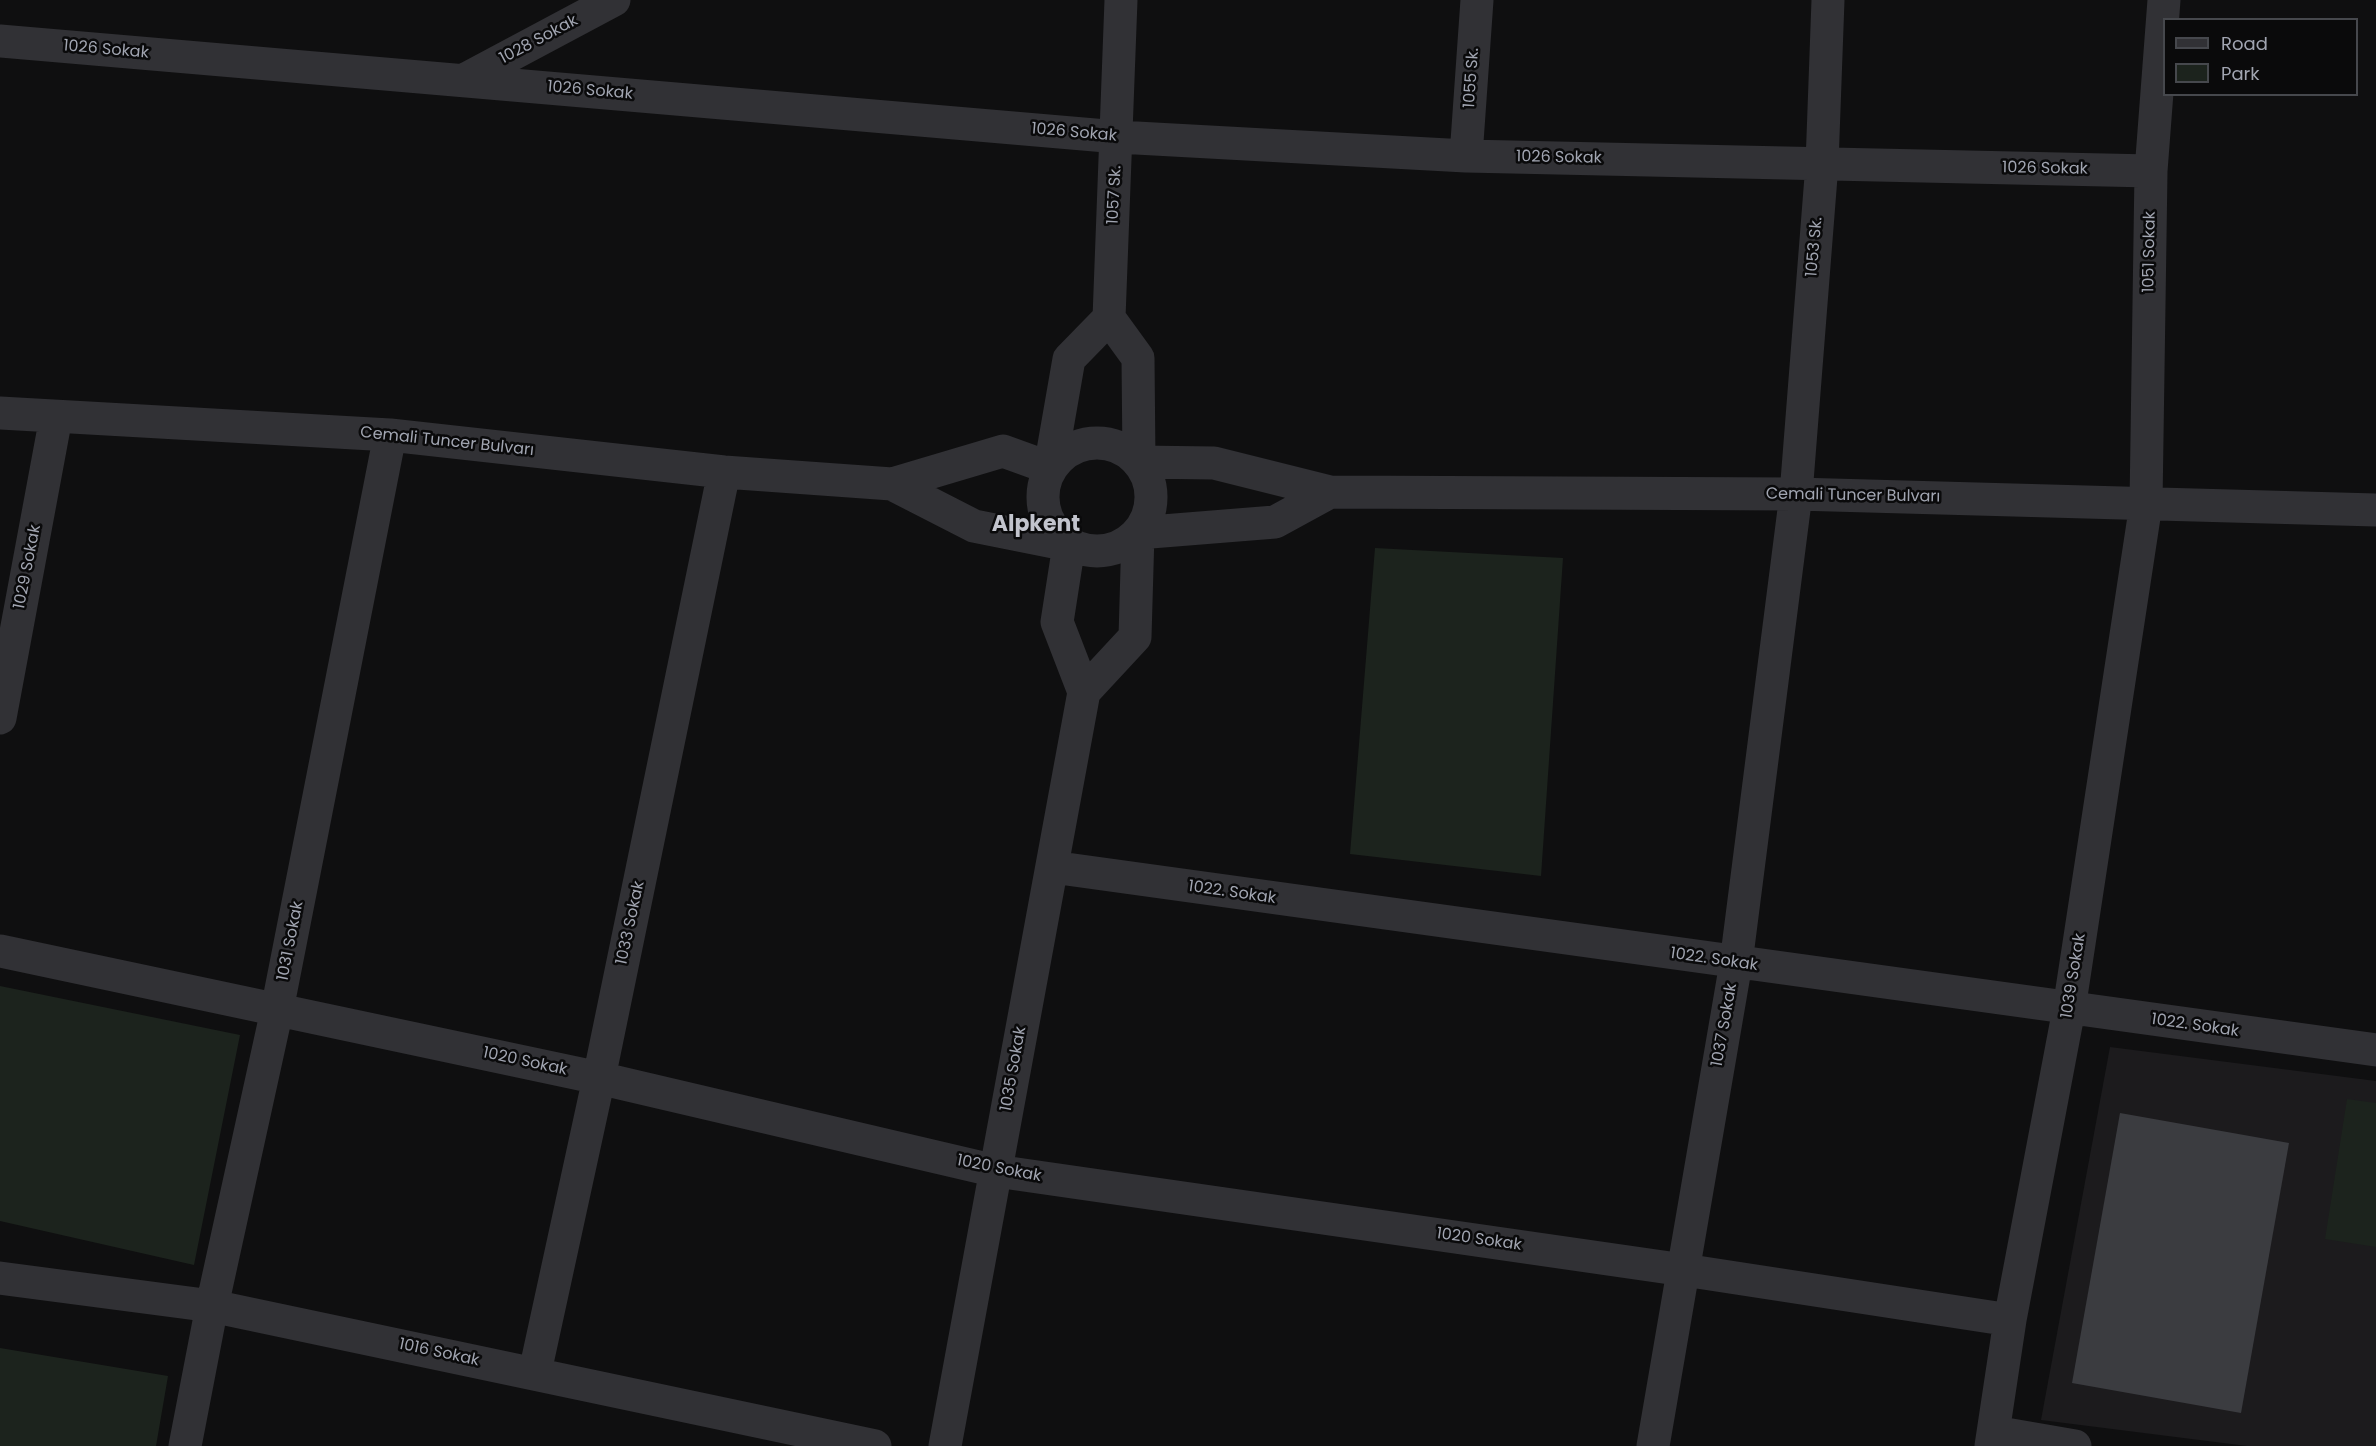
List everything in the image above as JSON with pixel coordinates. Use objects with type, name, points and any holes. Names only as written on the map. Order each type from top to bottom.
[{"type":"street","name":"1028 Sokak","points":[[464,80],[614,0]]},
{"type":"street","name":"1057 Sk.","points":[[1109,318],[1118,137],[1121,0]]},
{"type":"street","name":"1055 Sk.","points":[[1466,156],[1477,0]]},
{"type":"street","name":"1053 Sk.","points":[[1796,494],[1822,164],[1828,0]]},
{"type":"street","name":"1051 Sokak","points":[[2146,504],[2151,171],[2164,0]]},
{"type":"street","name":"1026 Sokak","points":[[0,41],[1118,137],[1466,156],[2151,171]]},
{"type":"street","points":[[1069,544],[1055,532],[1046,518],[1042,501],[1044,483],[1050,468],[1069,359],[1109,318],[1138,358],[1139,462]]},
{"type":"street","name":"Cemali Tuncer Bulvarı","points":[[0,413],[390,435],[724,472],[892,484]]},
{"type":"street","name":"1029 Sokak","points":[[0,718],[56,417]]},
{"type":"street","name":"1031 Sokak","points":[[185,1446],[212,1306],[277,1010],[390,435]]},
{"type":"street","points":[[892,484],[974,526],[1069,544],[1087,551],[1106,551],[1124,545],[1138,533],[1148,516],[1151,498],[1148,479],[1139,462],[1126,451],[1110,444],[1093,442],[1077,446],[1062,455],[1050,468]]},
{"type":"street","points":[[892,484],[1003,451],[1050,468]]},
{"type":"street","name":"Cemali Tuncer Bulvarı","points":[[1139,462],[1214,464],[1330,492],[1796,494],[2376,510]]},
{"type":"street","name":"1033 Sokak","points":[[535,1372],[599,1078],[724,472]]},
{"type":"street","points":[[1138,533],[1275,522],[1330,492]]},
{"type":"street","name":"1037 Sokak","points":[[1653,1446],[1736,963],[1796,494]]},
{"type":"street","name":"1039 Sokak","points":[[1992,1439],[2010,1320],[2069,1009],[2146,504]]},
{"type":"street","points":[[1069,544],[1057,622],[1084,692],[1135,637],[1138,533]]},
{"type":"street","name":"1035 Sokak","points":[[945,1446],[1084,692]]},
{"type":"street","name":"1022. Sokak","points":[[1052,867],[2376,1050]]},
{"type":"street","name":"1020 Sokak","points":[[0,951],[599,1078],[996,1171],[1684,1270],[2010,1320]]},
{"type":"street","name":"1016 Sokak","points":[[0,1278],[212,1306],[535,1372],[874,1446]]},
{"type":"street","points":[[1992,1439],[2075,1446]]},
{"type":"shaded area","points":[[2110,1047],[2376,1081],[2376,1446],[2247,1446],[2041,1420]]},
{"type":"green space","points":[[1375,548],[1563,558],[1541,876],[1350,854]]},
{"type":"green space","points":[[0,986],[240,1035],[194,1265],[0,1221]]},
{"type":"green space","points":[[2347,1099],[2376,1103],[2376,1247],[2325,1239]]},
{"type":"green space","points":[[0,1348],[168,1376],[156,1446],[0,1446]]},
{"type":"building","points":[[2120,1113],[2289,1143],[2241,1413],[2072,1383]]},
{"type":"district","name":"Alpkent","points":[[1036,525]]}]
